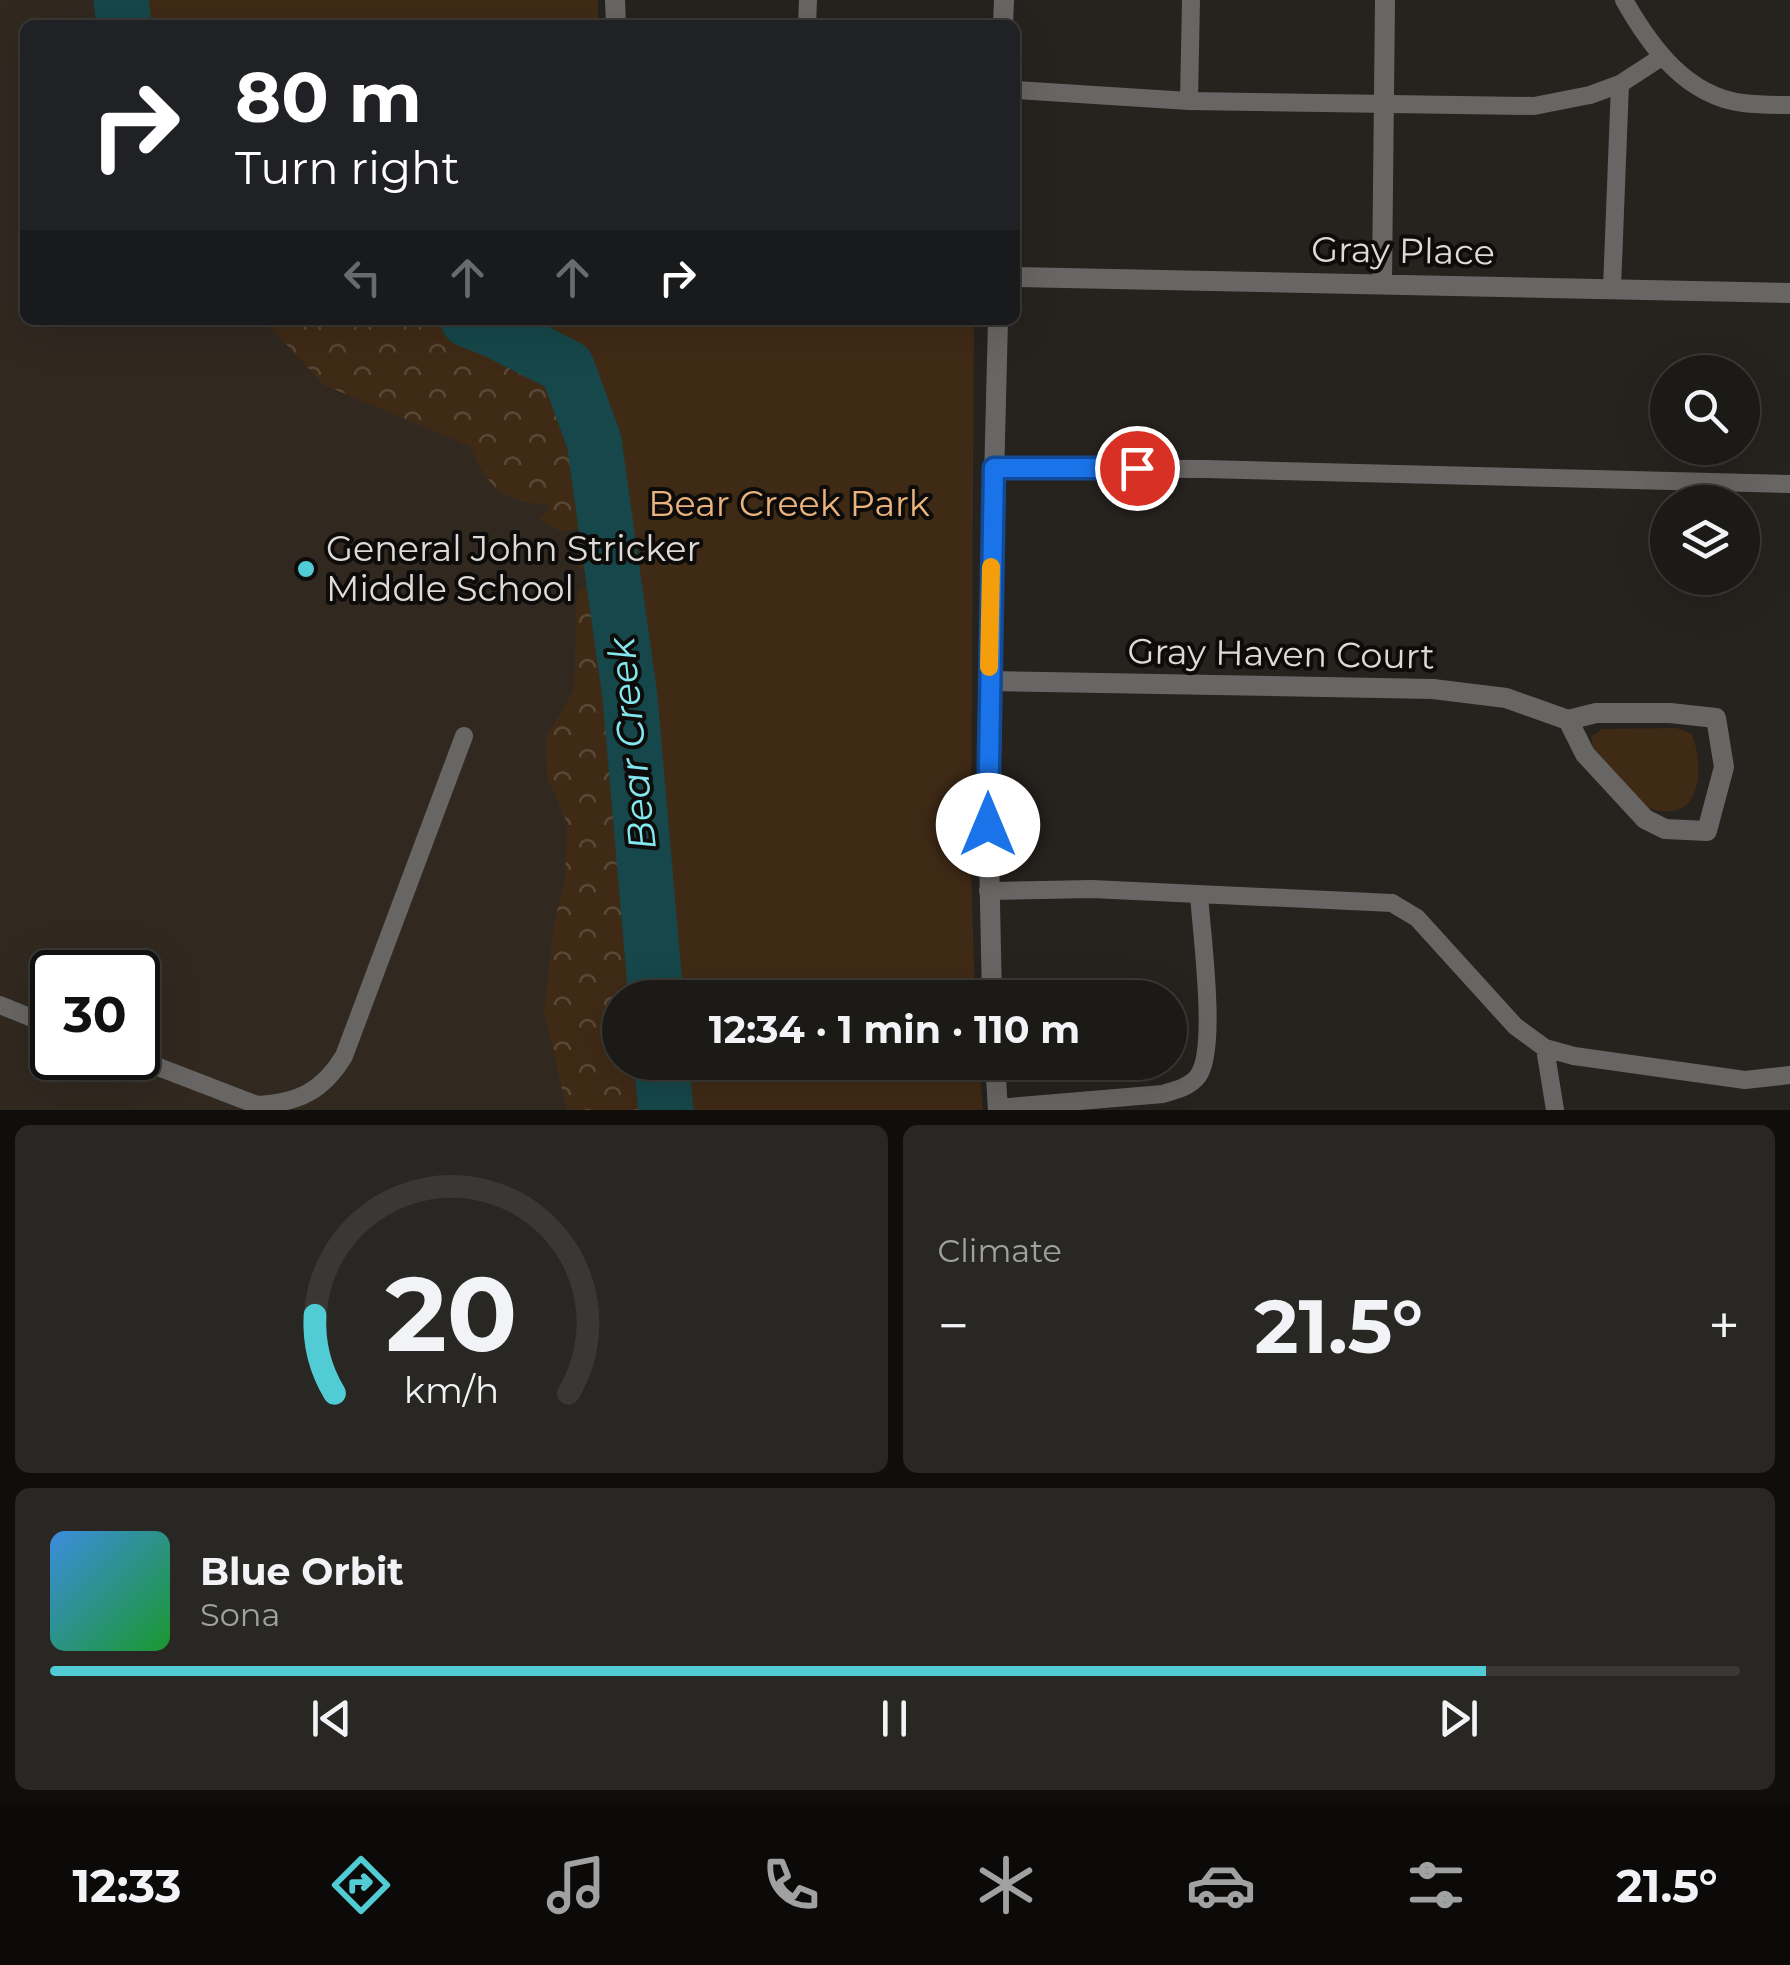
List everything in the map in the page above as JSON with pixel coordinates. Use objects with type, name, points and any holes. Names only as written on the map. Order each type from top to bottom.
[{"type":"street","points":[[1382,282],[1386,0]]},
{"type":"street","name":"Gray Place","points":[[1020,277],[1790,293]]},
{"type":"street","points":[[991,980],[989,681],[998,325]]},
{"type":"street","name":"Gray Haven Court","points":[[989,681],[1434,689],[1506,698],[1568,720],[1596,713],[1716,718],[1724,767],[1707,831],[1665,828],[1645,819],[1586,754],[1568,720]]},
{"type":"street","points":[[996,1080],[998,1109]]},
{"type":"lane","points":[[1189,101],[1191,0]]},
{"type":"lane","points":[[1624,0],[1660,58],[1715,95],[1740,103],[1790,106]]},
{"type":"lane","points":[[1020,90],[1189,101],[1534,106],[1590,95],[1620,84],[1660,58]]},
{"type":"lane","points":[[1612,288],[1620,84]]},
{"type":"lane","points":[[994,468],[1206,469],[1790,484]]},
{"type":"lane","points":[[160,1068],[256,1107],[304,1096],[330,1079],[344,1056],[464,736]]},
{"type":"lane","points":[[988,891],[1092,889],[1392,903],[1417,918],[1515,1026],[1545,1048],[1745,1080],[1790,1075]]},
{"type":"lane","points":[[998,1109],[1163,1094],[1198,1077],[1208,1035],[1199,894]]},
{"type":"lane","points":[[0,1005],[30,1017]]},
{"type":"lane","points":[[1545,1048],[1555,1110]]},
{"type":"shaded area","name":"General John Stricker Middle School","points":[[0,0],[121,0],[123,20],[20,20],[20,325],[473,325],[594,441],[630,697],[622,980],[602,980],[602,1080],[637,1080],[666,1110],[0,1110]]},
{"type":"green space","points":[[121,0],[598,0],[598,20],[123,20]]},
{"type":"green space","points":[[269,325],[720,325],[701,518],[584,570],[574,565],[581,529],[560,531],[539,520],[550,505],[520,501],[499,491],[470,446],[324,385]]},
{"type":"green space","name":"Bear Creek Park","points":[[481,325],[974,325],[971,864],[974,980],[655,980],[630,697],[594,441],[567,367]]},
{"type":"green space","points":[[708,542],[779,980],[602,980],[602,1080],[795,1080],[799,1110],[567,1110],[544,1012],[554,924],[565,879],[567,823],[547,777],[546,738],[574,690],[577,591]]},
{"type":"green space","points":[[1677,728],[1692,734],[1698,778],[1689,802],[1666,811],[1648,808],[1593,748],[1591,737],[1602,729]]},
{"type":"green space","points":[[663,1080],[980,1080],[983,1110],[666,1110]]},
{"type":"waterway","name":"Bear Creek","points":[[121,0],[123,20]]},
{"type":"waterway","name":"Bear Creek","points":[[481,325],[567,367],[594,441],[630,697],[654,980]]},
{"type":"waterway","name":"Bear Creek","points":[[663,1080],[666,1110]]},
{"type":"slow traffic","points":[[989,667],[991,567]]},
{"type":"place","name":"General John Stricker Middle School","points":[[306,569]]},
{"type":"route","points":[[988,825],[994,468],[1137,468]]}]
